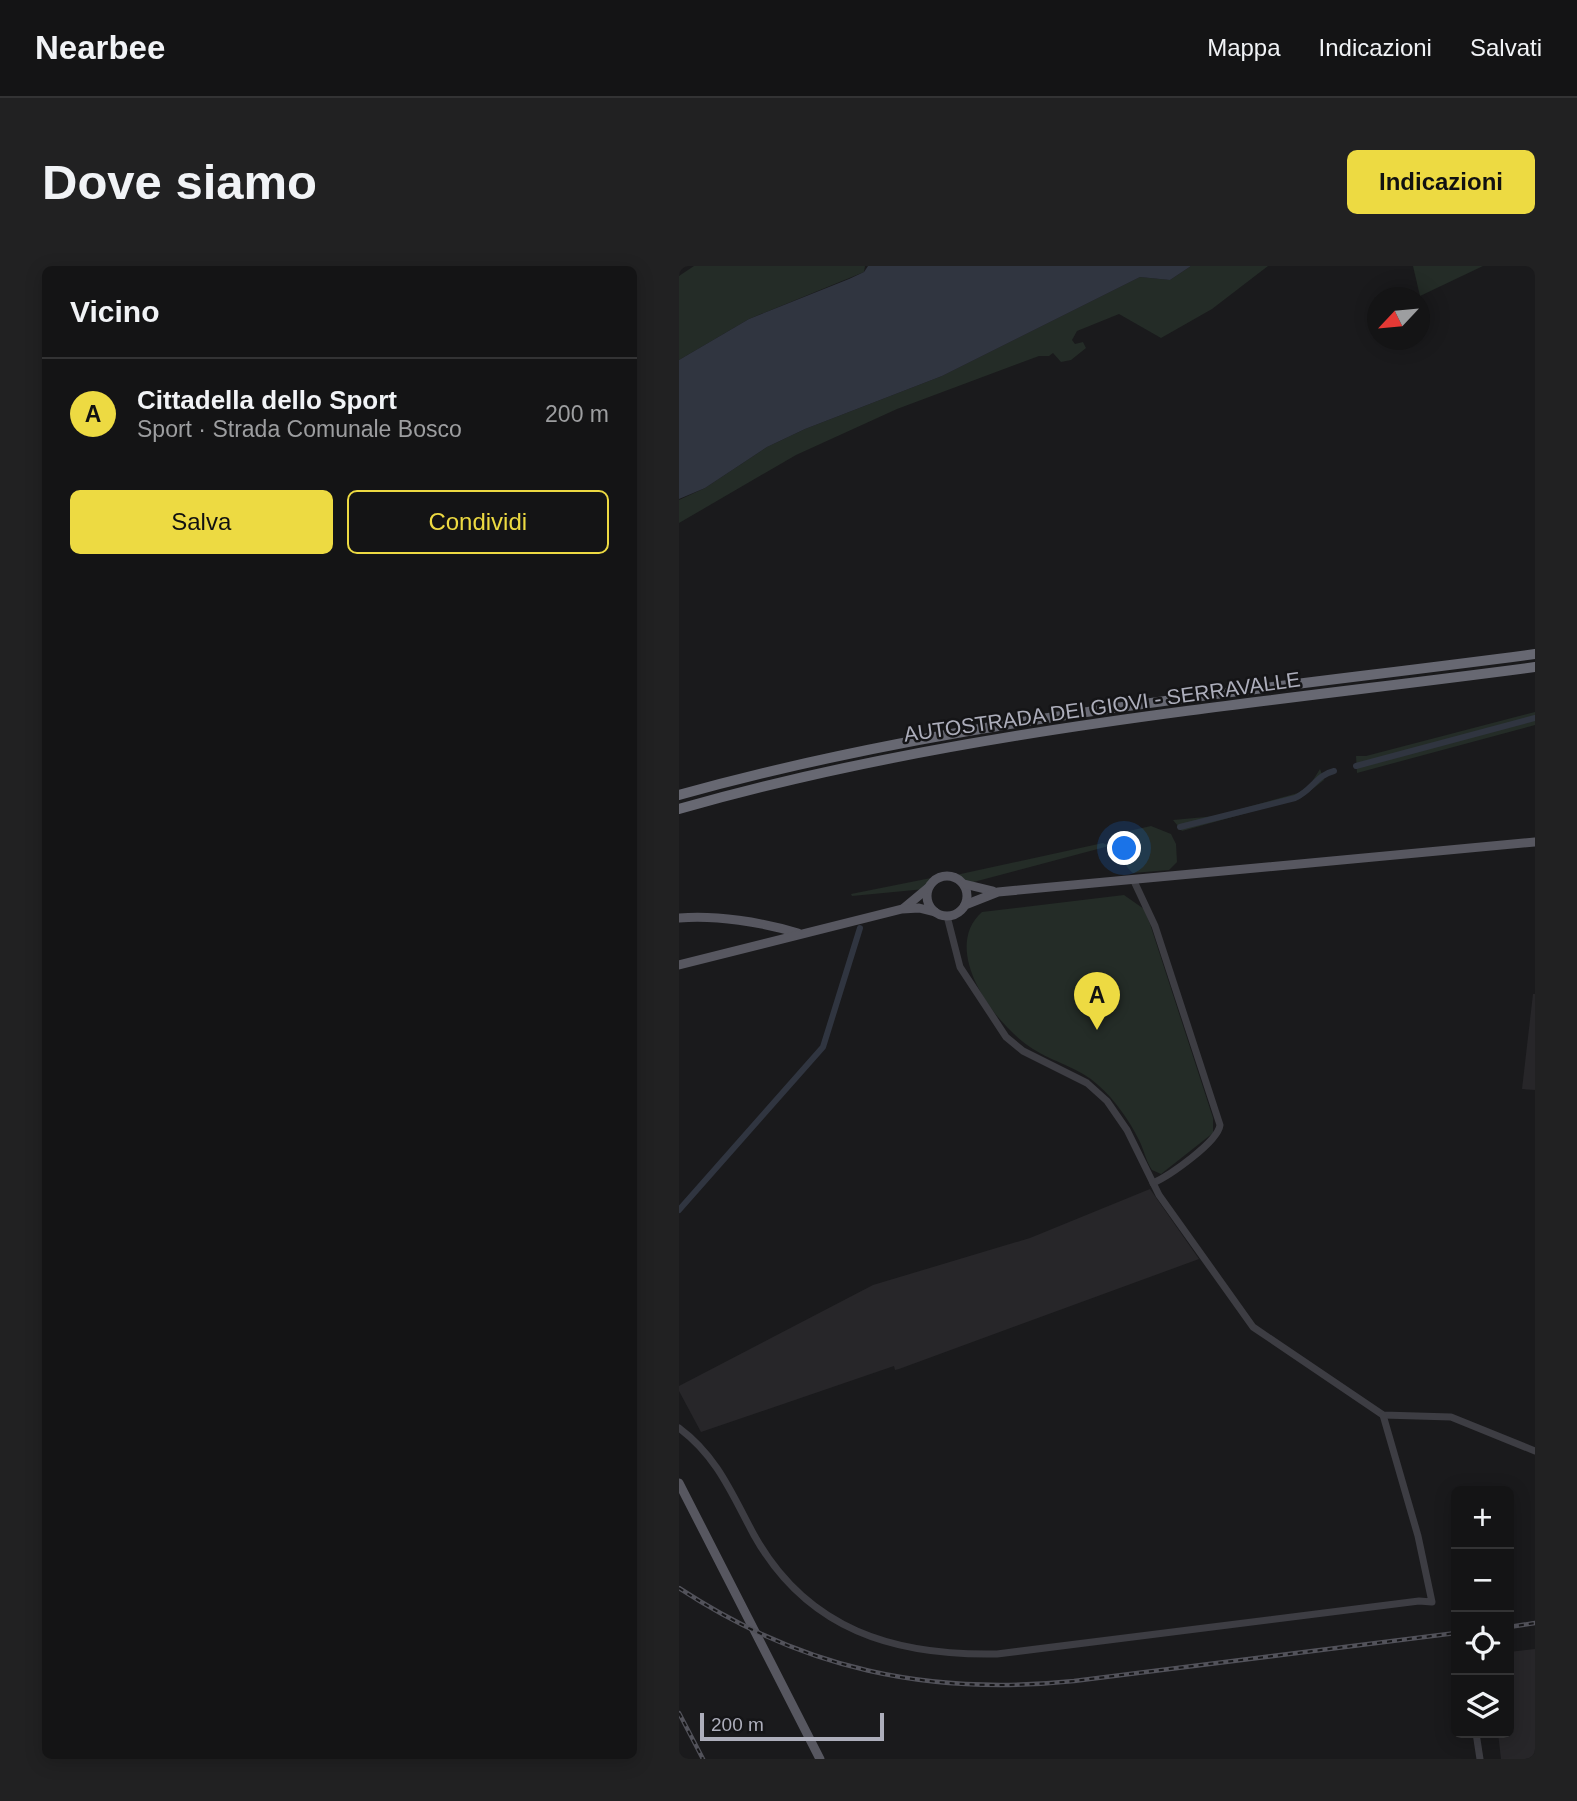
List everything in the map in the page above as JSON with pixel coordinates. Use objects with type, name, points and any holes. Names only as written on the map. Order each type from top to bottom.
[{"type":"highway","name":"AUTOSTRADA DEI GIOVI - SERRAVALLE","points":[[679,795],[833,757],[991,727],[1535,654]]},
{"type":"highway","name":"AUTOSTRADA DEI GIOVI - SERRAVALLE","points":[[679,809],[834,770],[956,746],[1535,667]]},
{"type":"main road","points":[[681,964],[902,909],[919,908],[947,916],[956,914],[965,905],[998,892],[1535,842]]},
{"type":"main road","points":[[902,909],[929,888],[937,878],[945,876],[953,877],[964,884],[998,892]]},
{"type":"main road","points":[[964,884],[967,897],[965,905]]},
{"type":"main road","points":[[929,888],[928,903],[935,912]]},
{"type":"main road","points":[[679,918],[697,917],[774,926],[799,934]]},
{"type":"main road","points":[[679,1483],[820,1759]]},
{"type":"street","points":[[1133,879],[1155,926],[1220,1125],[1215,1138],[1163,1179],[1153,1183]]},
{"type":"street","points":[[947,916],[960,967],[1006,1037],[1023,1051],[1098,1092],[1119,1116],[1153,1183],[1253,1327],[1383,1415],[1451,1417],[1535,1451]]},
{"type":"street","points":[[679,1427],[698,1441],[716,1463],[764,1553],[807,1600],[829,1617],[853,1632],[893,1646],[938,1653],[997,1654],[1419,1601],[1432,1602],[1427,1568],[1383,1415]]},
{"type":"street","points":[[1477,1738],[1480,1759]]},
{"type":"shaded area","points":[[694,266],[865,266],[864,272],[749,319],[679,360],[679,276]]},
{"type":"shaded area","points":[[868,266],[1191,266],[1170,280],[1140,277],[942,376],[805,429],[767,447],[705,488],[679,499],[679,360],[749,319],[849,279],[864,272]]},
{"type":"shaded area","points":[[1191,266],[1268,266],[1212,309],[1161,338],[1119,314],[1077,331],[1072,340],[1075,344],[1083,342],[1086,348],[1071,360],[1061,362],[1053,353],[1039,356],[897,409],[796,455],[679,523],[679,500],[705,488],[767,447],[805,429],[942,376],[1140,277],[1170,280]]},
{"type":"shaded area","points":[[1413,266],[1483,266],[1430,291],[1430,287],[1418,287]]},
{"type":"shaded area","points":[[1535,712],[1535,725],[1357,773],[1356,756],[1366,756]]},
{"type":"shaded area","points":[[1320,769],[1324,780],[1301,798],[1182,831],[1173,820],[1216,816],[1298,793],[1310,785]]},
{"type":"shaded area","points":[[1151,826],[1171,834],[1176,844],[1177,862],[1169,870],[1133,873],[1111,835]]},
{"type":"shaded area","points":[[1103,843],[1109,846],[966,884],[956,875]]},
{"type":"shaded area","points":[[931,878],[925,889],[851,894]]},
{"type":"shaded area","points":[[1124,895],[1144,909],[1150,924],[1213,1118],[1213,1133],[1161,1174],[1152,1170],[1131,1125],[1104,1091],[1083,1074],[1049,1058],[1018,1038],[989,1006],[969,966],[967,946],[970,928],[982,912]]},
{"type":"shaded area","points":[[1535,994],[1535,1090],[1522,1089]]},
{"type":"shaded area","points":[[1150,1189],[1199,1259],[899,1369],[895,1370],[894,1366],[701,1432],[679,1391],[679,1386],[873,1285],[1030,1238]]},
{"type":"shaded area","points":[[1535,1649],[1535,1759],[1501,1759],[1499,1738],[1514,1738],[1514,1651]]},
{"type":"waterway","points":[[1356,766],[1535,718]]},
{"type":"waterway","points":[[1180,827],[1295,798],[1323,776],[1334,771]]},
{"type":"waterway","points":[[679,1210],[823,1047],[860,928]]},
{"type":"railway","points":[[679,1588],[725,1616],[772,1639],[820,1657],[917,1680],[968,1684],[1020,1685],[1074,1681],[1451,1634]]},
{"type":"railway","points":[[1514,1626],[1535,1623]]},
{"type":"railway","points":[[679,1713],[703,1759]]},
{"type":"place","name":"Cittadella dello Sport","points":[[1097,1030]]}]
